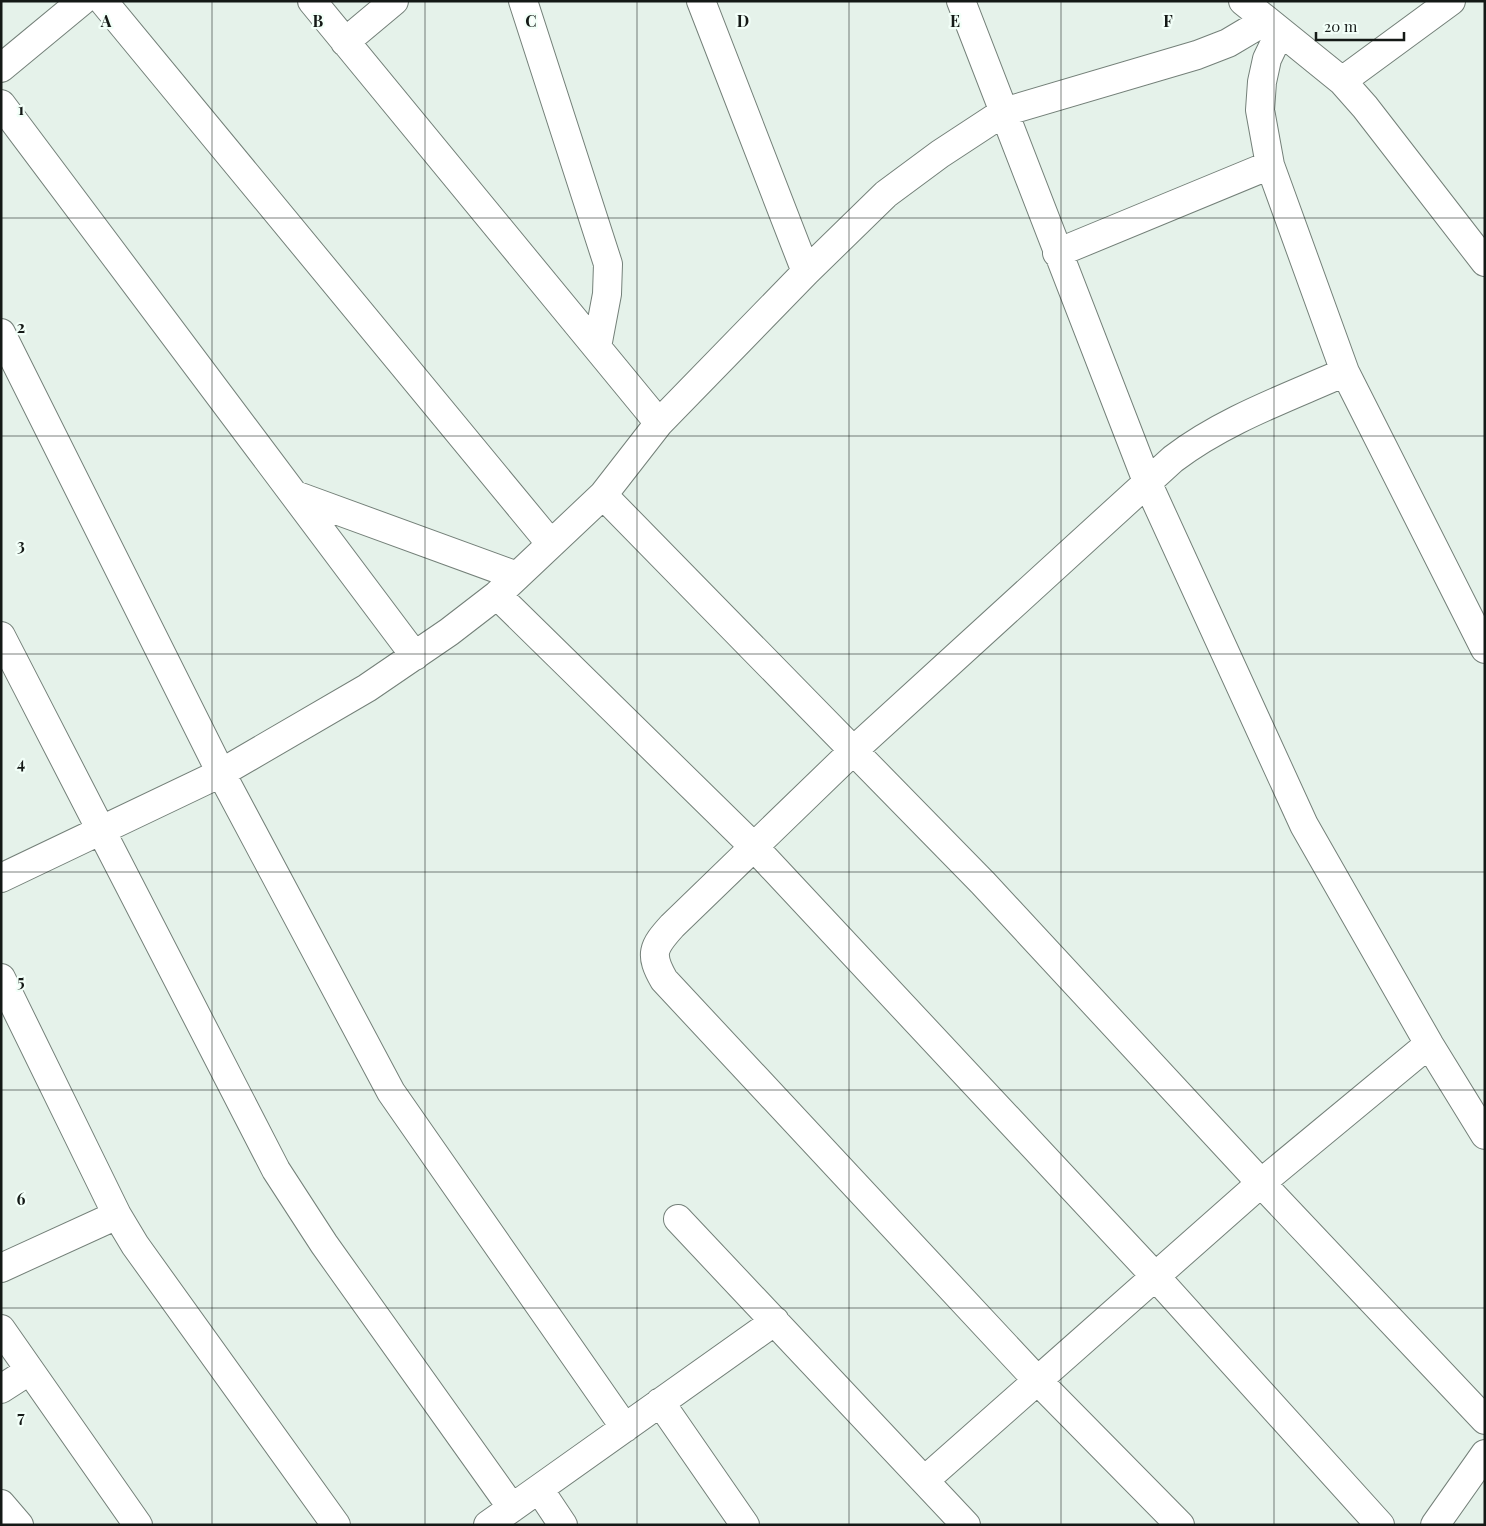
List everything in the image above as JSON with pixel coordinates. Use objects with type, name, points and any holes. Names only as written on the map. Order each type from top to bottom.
[{"type":"street","points":[[1,68],[82,1]]},
{"type":"street","points":[[104,1],[551,544]]},
{"type":"street","points":[[312,1],[659,423]]},
{"type":"street","points":[[345,42],[394,1]]},
{"type":"street","points":[[524,1],[608,264],[607,294],[597,347]]},
{"type":"street","points":[[700,1],[806,272]]},
{"type":"street","points":[[961,1],[1148,484],[1304,825],[1429,1044],[1485,1136]]},
{"type":"street","points":[[1243,1],[1342,81],[1365,106],[1485,262]]},
{"type":"street","points":[[1342,81],[1451,1]]},
{"type":"street","points":[[1,878],[221,773],[367,688],[415,656],[497,596],[603,495],[659,423],[806,272],[886,194],[940,154],[1004,112],[1197,55],[1273,26]]},
{"type":"street","points":[[1273,26],[1262,82],[1260,110],[1270,165],[1345,372],[1483,643]]},
{"type":"street","points":[[1,104],[415,656]]},
{"type":"street","points":[[1058,253],[1270,165]]},
{"type":"street","points":[[1,333],[221,773],[390,1092],[625,1428]]},
{"type":"street","points":[[1180,1525],[1037,1380],[664,980],[656,966],[654,954],[657,943],[854,750],[1148,484],[1173,459],[1215,432],[1345,372]]},
{"type":"street","points":[[295,495],[517,576]]},
{"type":"street","points":[[603,495],[983,883],[1261,1183],[1485,1420]]},
{"type":"street","points":[[497,596],[754,848],[1154,1275],[1380,1525]]},
{"type":"street","points":[[1,636],[276,1170],[324,1244],[512,1508]]},
{"type":"street","points":[[1,978],[117,1215],[154,1272],[336,1525]]},
{"type":"street","points":[[925,1480],[1154,1275],[1261,1183],[1429,1044]]},
{"type":"street","points":[[1,1268],[117,1215]]},
{"type":"street","points":[[678,1219],[966,1525]]},
{"type":"street","points":[[488,1525],[775,1321]]},
{"type":"street","points":[[1,1329],[138,1525]]},
{"type":"street","points":[[1,1389],[29,1371]]},
{"type":"street","points":[[660,1402],[745,1525]]},
{"type":"street","points":[[1435,1525],[1485,1454]]},
{"type":"street","points":[[539,1489],[563,1525]]},
{"type":"street","points":[[1,1504],[19,1525]]}]
